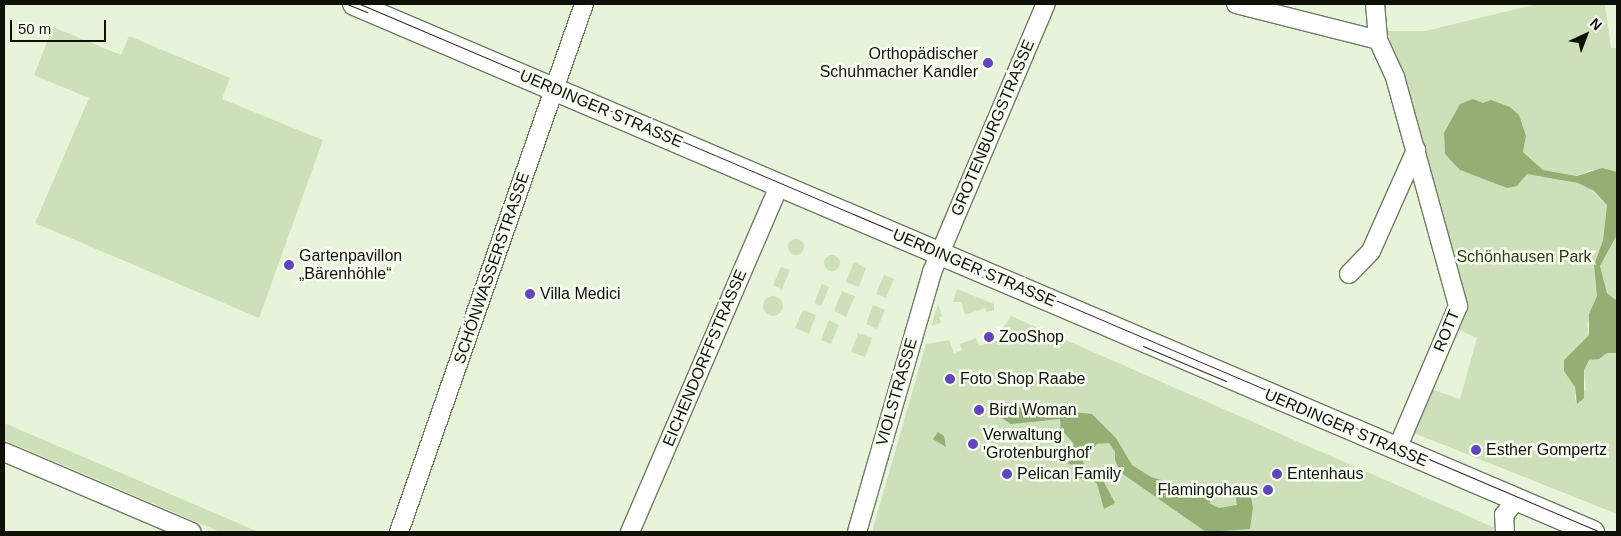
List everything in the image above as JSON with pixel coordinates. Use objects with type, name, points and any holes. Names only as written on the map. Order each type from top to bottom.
[{"type":"main road","name":"UERDINGER STRASSE","points":[[354,4],[780,184],[1397,450],[1594,532]]},
{"type":"street","name":"SCHÖNWASSERSTRASSE","points":[[399,532],[584,4]]},
{"type":"street","name":"GROTENBURGSTRASSE","points":[[939,253],[1046,4]]},
{"type":"street","points":[[1236,4],[1378,40]]},
{"type":"street","name":"ROTT","points":[[1375,4],[1378,40],[1395,77],[1458,306],[1397,450]]},
{"type":"street","points":[[1348,274],[1371,251],[1416,150]]},
{"type":"street","name":"EICHENDORFFSTRASSE","points":[[630,532],[780,184]]},
{"type":"street","name":"VIOLSTRASSE","points":[[857,532],[939,253]]},
{"type":"street","points":[[4,452],[192,532]]},
{"type":"street","points":[[1505,532],[1504,515],[1516,500]]},
{"type":"green space","name":"Schönhausen Park","points":[[1538,4],[1605,4],[1611,48],[1617,48],[1617,172],[1590,170],[1578,176],[1543,170],[1523,152],[1526,136],[1522,127],[1444,133],[1445,154],[1461,170],[1507,188],[1526,174],[1535,174],[1586,185],[1607,205],[1603,239],[1594,265],[1597,296],[1587,325],[1589,335],[1564,360],[1575,387],[1575,401],[1586,389],[1584,370],[1589,360],[1599,359],[1607,353],[1617,353],[1617,514],[1411,432],[1431,389],[1460,399],[1477,338],[1455,328],[1465,304],[1387,31],[1425,31]]},
{"type":"green space","points":[[53,27],[121,55],[129,36],[230,78],[222,99],[323,140],[259,318],[35,223],[89,98],[34,75]]},
{"type":"green space","name":"Schönhausen Park","points":[[1617,235],[1617,301],[1607,293],[1600,266]]},
{"type":"green space","points":[[793,239],[799,239],[804,244],[802,253],[793,255],[788,250],[788,244]]},
{"type":"green space","points":[[829,255],[835,255],[840,260],[838,269],[829,271],[824,266],[824,260]]},
{"type":"green space","points":[[854,262],[866,268],[859,287],[846,282]]},
{"type":"green space","points":[[781,267],[790,270],[782,289],[773,285]]},
{"type":"green space","points":[[884,275],[894,279],[886,298],[876,294]]},
{"type":"green space","points":[[822,284],[829,287],[821,306],[814,303]]},
{"type":"green space","points":[[957,289],[994,304],[994,310],[987,312],[985,308],[965,315],[961,302],[953,302]]},
{"type":"green space","points":[[842,291],[855,296],[846,317],[834,311]]},
{"type":"green space","points":[[773,296],[780,299],[783,306],[780,313],[773,316],[766,313],[763,306],[766,299]]},
{"type":"green space","points":[[938,304],[942,316],[939,317],[941,323],[931,326]]},
{"type":"green space","points":[[873,305],[885,310],[877,329],[866,324]]},
{"type":"green space","points":[[803,310],[816,315],[809,334],[795,328]]},
{"type":"green space","points":[[1011,316],[1493,527],[1494,532],[872,532],[926,344],[949,340],[954,353],[962,350],[960,344],[976,338],[979,346],[1002,339],[1000,332]]},
{"type":"green space","points":[[829,320],[839,325],[831,344],[821,340]]},
{"type":"green space","points":[[858,333],[872,338],[865,357],[851,352]]},
{"type":"green space","points":[[4,423],[259,532],[220,532],[4,440]]},
{"type":"shaded area","points":[[1473,99],[1483,103],[1491,100],[1510,107],[1519,115],[1526,136],[1523,152],[1543,170],[1577,176],[1602,168],[1617,172],[1617,235],[1600,266],[1607,293],[1617,301],[1617,353],[1607,353],[1599,359],[1589,360],[1584,370],[1584,398],[1577,404],[1575,387],[1564,371],[1564,360],[1589,335],[1589,314],[1597,296],[1594,265],[1603,240],[1607,205],[1594,191],[1578,183],[1527,174],[1517,186],[1507,188],[1460,170],[1445,154],[1444,133],[1460,104]]},
{"type":"shaded area","points":[[1008,406],[1092,414],[1116,438],[1132,465],[1151,477],[1196,490],[1228,484],[1241,488],[1251,497],[1253,508],[1250,529],[1206,532],[1120,472],[1115,460],[1115,452],[1109,443],[1097,444],[1082,460],[1086,467],[1097,469],[1115,503],[1104,509],[1097,484],[1089,477],[1078,479],[1074,470],[1078,466],[1068,464],[1074,444],[1061,429],[1060,419],[1011,424],[1000,417],[1001,410]],"holes":[[[1223,494],[1236,498],[1237,505],[1219,508],[1209,503],[1214,495]]]},
{"type":"shaded area","points":[[938,432],[944,436],[946,447],[933,439]]},
{"type":"tram line","points":[[347,4],[367,12]]},
{"type":"tram line","points":[[360,4],[1600,532]]},
{"type":"tram line","points":[[932,254],[1007,288]]},
{"type":"tram line","points":[[1143,346],[1226,381]]},
{"type":"place","name":"Orthopädischer Schuhmacher Kandler","points":[[988,63]]},
{"type":"place","name":"Gartenpavillon „Bärenhöhle“","points":[[289,265]]},
{"type":"place","name":"Villa Medici","points":[[530,294]]},
{"type":"place","name":"ZooShop","points":[[989,337]]},
{"type":"place","name":"Foto Shop Raabe","points":[[950,379]]},
{"type":"place","name":"Bird Woman","points":[[979,410]]},
{"type":"place","name":"Verwaltung 'Grotenburghof'","points":[[973,444]]},
{"type":"place","name":"Esther Gompertz","points":[[1476,450]]},
{"type":"place","name":"Pelican Family","points":[[1007,474]]},
{"type":"place","name":"Entenhaus","points":[[1277,474]]},
{"type":"place","name":"Flamingohaus","points":[[1268,490]]}]
